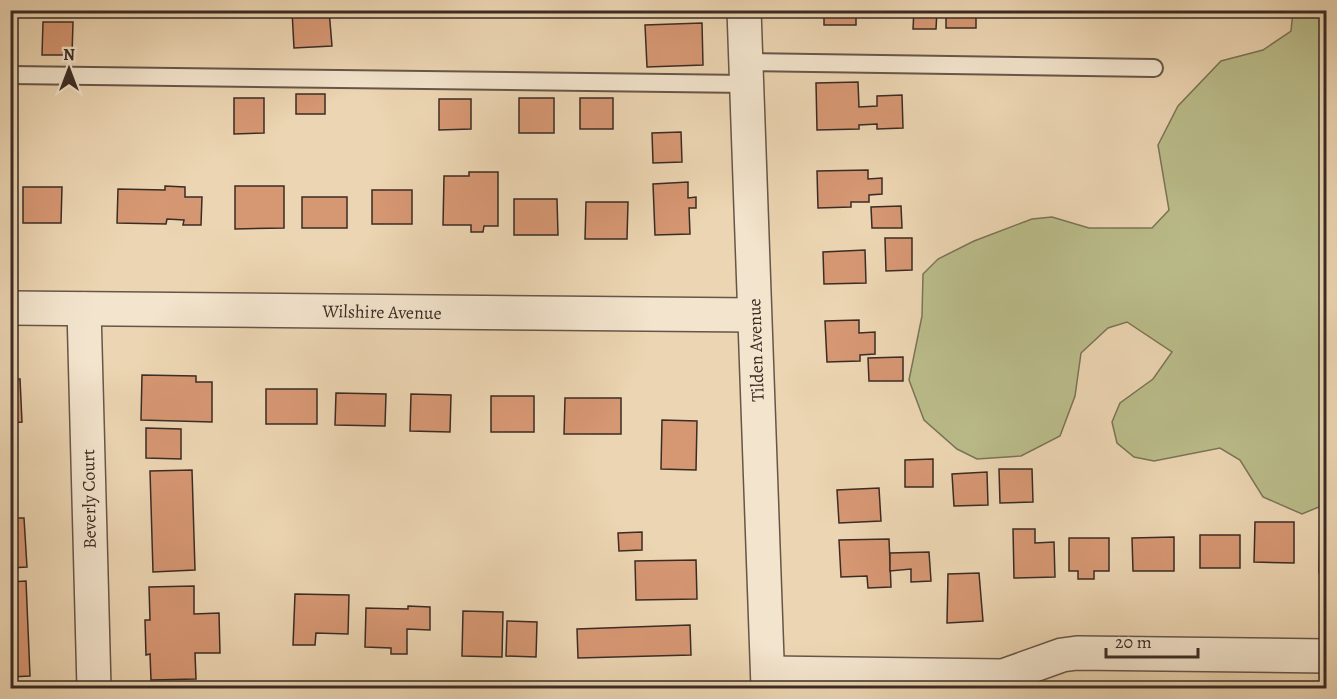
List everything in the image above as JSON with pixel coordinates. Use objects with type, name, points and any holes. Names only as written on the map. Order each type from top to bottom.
[{"type":"street","name":"Tilden Avenue","points":[[744,10],[768,681]]},
{"type":"street","name":"Wilshire Avenue","points":[[10,308],[754,315]]},
{"type":"street","name":"Beverly Court","points":[[84,309],[94,688]]},
{"type":"street","points":[[768,681],[1004,676],[1062,655],[1077,653],[1326,657]]},
{"type":"lane","points":[[10,75],[746,73],[1154,68]]},
{"type":"green space","points":[[1293,11],[1326,11],[1326,504],[1302,514],[1263,497],[1240,460],[1220,448],[1154,461],[1134,457],[1117,443],[1112,422],[1120,403],[1153,379],[1172,352],[1127,322],[1108,328],[1081,353],[1075,396],[1060,436],[1021,456],[977,459],[957,449],[924,420],[909,380],[922,316],[923,274],[938,259],[974,241],[1032,219],[1052,217],[1089,228],[1152,228],[1169,210],[1158,145],[1178,106],[1221,61],[1263,50],[1291,31]]},
{"type":"building","points":[[329,10],[332,46],[294,48],[292,11]]},
{"type":"building","points":[[824,10],[856,10],[856,25],[824,25]]},
{"type":"building","points":[[914,10],[937,10],[936,29],[913,29]]},
{"type":"building","points":[[946,10],[976,10],[976,28],[946,28]]},
{"type":"building","points":[[43,22],[73,22],[72,55],[42,55]]},
{"type":"building","points":[[702,23],[703,65],[647,67],[645,25]]},
{"type":"building","points":[[858,82],[859,107],[877,106],[877,96],[902,95],[903,128],[877,129],[877,124],[859,125],[859,129],[817,130],[816,83]]},
{"type":"building","points":[[296,94],[325,94],[325,114],[296,114]]},
{"type":"building","points":[[234,98],[264,98],[264,133],[234,134]]},
{"type":"building","points":[[519,98],[554,98],[554,133],[519,133]]},
{"type":"building","points":[[580,98],[613,98],[613,129],[580,129]]},
{"type":"building","points":[[439,99],[471,99],[471,129],[439,130]]},
{"type":"building","points":[[681,132],[682,162],[653,163],[652,133]]},
{"type":"building","points":[[868,170],[868,179],[882,178],[882,194],[869,195],[869,202],[851,202],[851,207],[818,208],[817,171]]},
{"type":"building","points":[[469,172],[498,172],[498,226],[484,226],[483,232],[471,232],[471,225],[443,225],[444,176],[469,176]]},
{"type":"building","points":[[688,182],[688,198],[696,197],[696,208],[689,208],[690,234],[655,235],[653,184]]},
{"type":"building","points":[[165,186],[185,187],[185,197],[202,197],[201,225],[183,225],[184,220],[167,219],[166,224],[117,223],[118,189],[165,190]]},
{"type":"building","points":[[235,186],[284,186],[284,228],[235,229]]},
{"type":"building","points":[[23,187],[62,187],[61,223],[23,223]]},
{"type":"building","points":[[372,190],[412,190],[412,224],[372,224]]},
{"type":"building","points":[[302,197],[347,197],[347,228],[302,228]]},
{"type":"building","points":[[514,199],[557,199],[558,235],[514,235]]},
{"type":"building","points":[[586,202],[628,202],[627,239],[585,239]]},
{"type":"building","points":[[901,206],[902,228],[872,228],[871,207]]},
{"type":"building","points":[[885,238],[912,238],[912,270],[886,271]]},
{"type":"building","points":[[865,250],[866,283],[824,284],[823,252]]},
{"type":"building","points":[[859,320],[859,333],[875,332],[875,354],[860,355],[860,361],[827,362],[825,321]]},
{"type":"building","points":[[903,357],[903,381],[869,381],[868,358]]},
{"type":"building","points":[[142,375],[196,376],[196,382],[212,382],[212,422],[141,420]]},
{"type":"building","points":[[10,379],[20,379],[22,422],[10,423]]},
{"type":"building","points":[[266,389],[317,389],[317,424],[266,424]]},
{"type":"building","points":[[336,393],[386,394],[385,426],[335,425]]},
{"type":"building","points":[[411,394],[451,395],[450,432],[410,431]]},
{"type":"building","points":[[491,396],[534,396],[534,432],[491,432]]},
{"type":"building","points":[[565,398],[621,398],[621,434],[564,434]]},
{"type":"building","points":[[662,420],[697,421],[696,470],[661,469]]},
{"type":"building","points":[[146,428],[181,429],[181,459],[146,458]]},
{"type":"building","points":[[10,438],[15,438],[15,456],[10,456]]},
{"type":"building","points":[[933,459],[933,487],[905,487],[905,460]]},
{"type":"building","points":[[999,469],[1032,469],[1033,502],[1000,503]]},
{"type":"building","points":[[192,470],[195,570],[153,572],[150,471]]},
{"type":"building","points":[[987,472],[988,505],[954,506],[952,474]]},
{"type":"building","points":[[879,488],[881,521],[839,523],[837,490]]},
{"type":"building","points":[[10,518],[24,518],[27,567],[10,568]]},
{"type":"building","points":[[1320,519],[1326,519],[1326,573],[1319,573]]},
{"type":"building","points":[[1255,522],[1294,522],[1294,563],[1254,562]]},
{"type":"building","points":[[1013,529],[1035,529],[1035,543],[1054,542],[1055,577],[1014,578]]},
{"type":"building","points":[[642,532],[642,550],[619,551],[618,533]]},
{"type":"building","points":[[1200,535],[1240,535],[1240,568],[1200,568]]},
{"type":"building","points":[[1174,537],[1174,571],[1133,571],[1132,538]]},
{"type":"building","points":[[1069,538],[1109,538],[1109,571],[1094,571],[1094,579],[1078,579],[1078,571],[1069,571]]},
{"type":"building","points":[[889,539],[891,587],[868,588],[867,576],[841,577],[839,540]]},
{"type":"building","points":[[929,552],[931,581],[911,582],[911,569],[890,571],[890,553]]},
{"type":"building","points":[[696,560],[697,599],[636,600],[635,561]]},
{"type":"building","points":[[979,573],[983,621],[947,623],[948,574]]},
{"type":"building","points":[[26,581],[30,676],[10,677],[10,582]]},
{"type":"building","points":[[194,586],[194,614],[219,613],[220,653],[195,653],[196,679],[151,680],[150,654],[146,655],[145,620],[150,620],[149,587]]},
{"type":"building","points":[[295,594],[349,595],[348,634],[316,633],[315,645],[293,645]]},
{"type":"building","points":[[408,606],[430,607],[430,630],[407,629],[407,654],[391,654],[391,648],[365,647],[366,608],[408,609]]},
{"type":"building","points":[[463,611],[503,612],[502,657],[462,656]]},
{"type":"building","points":[[507,621],[537,622],[536,657],[506,656]]},
{"type":"building","points":[[690,625],[691,655],[578,658],[577,629]]}]
